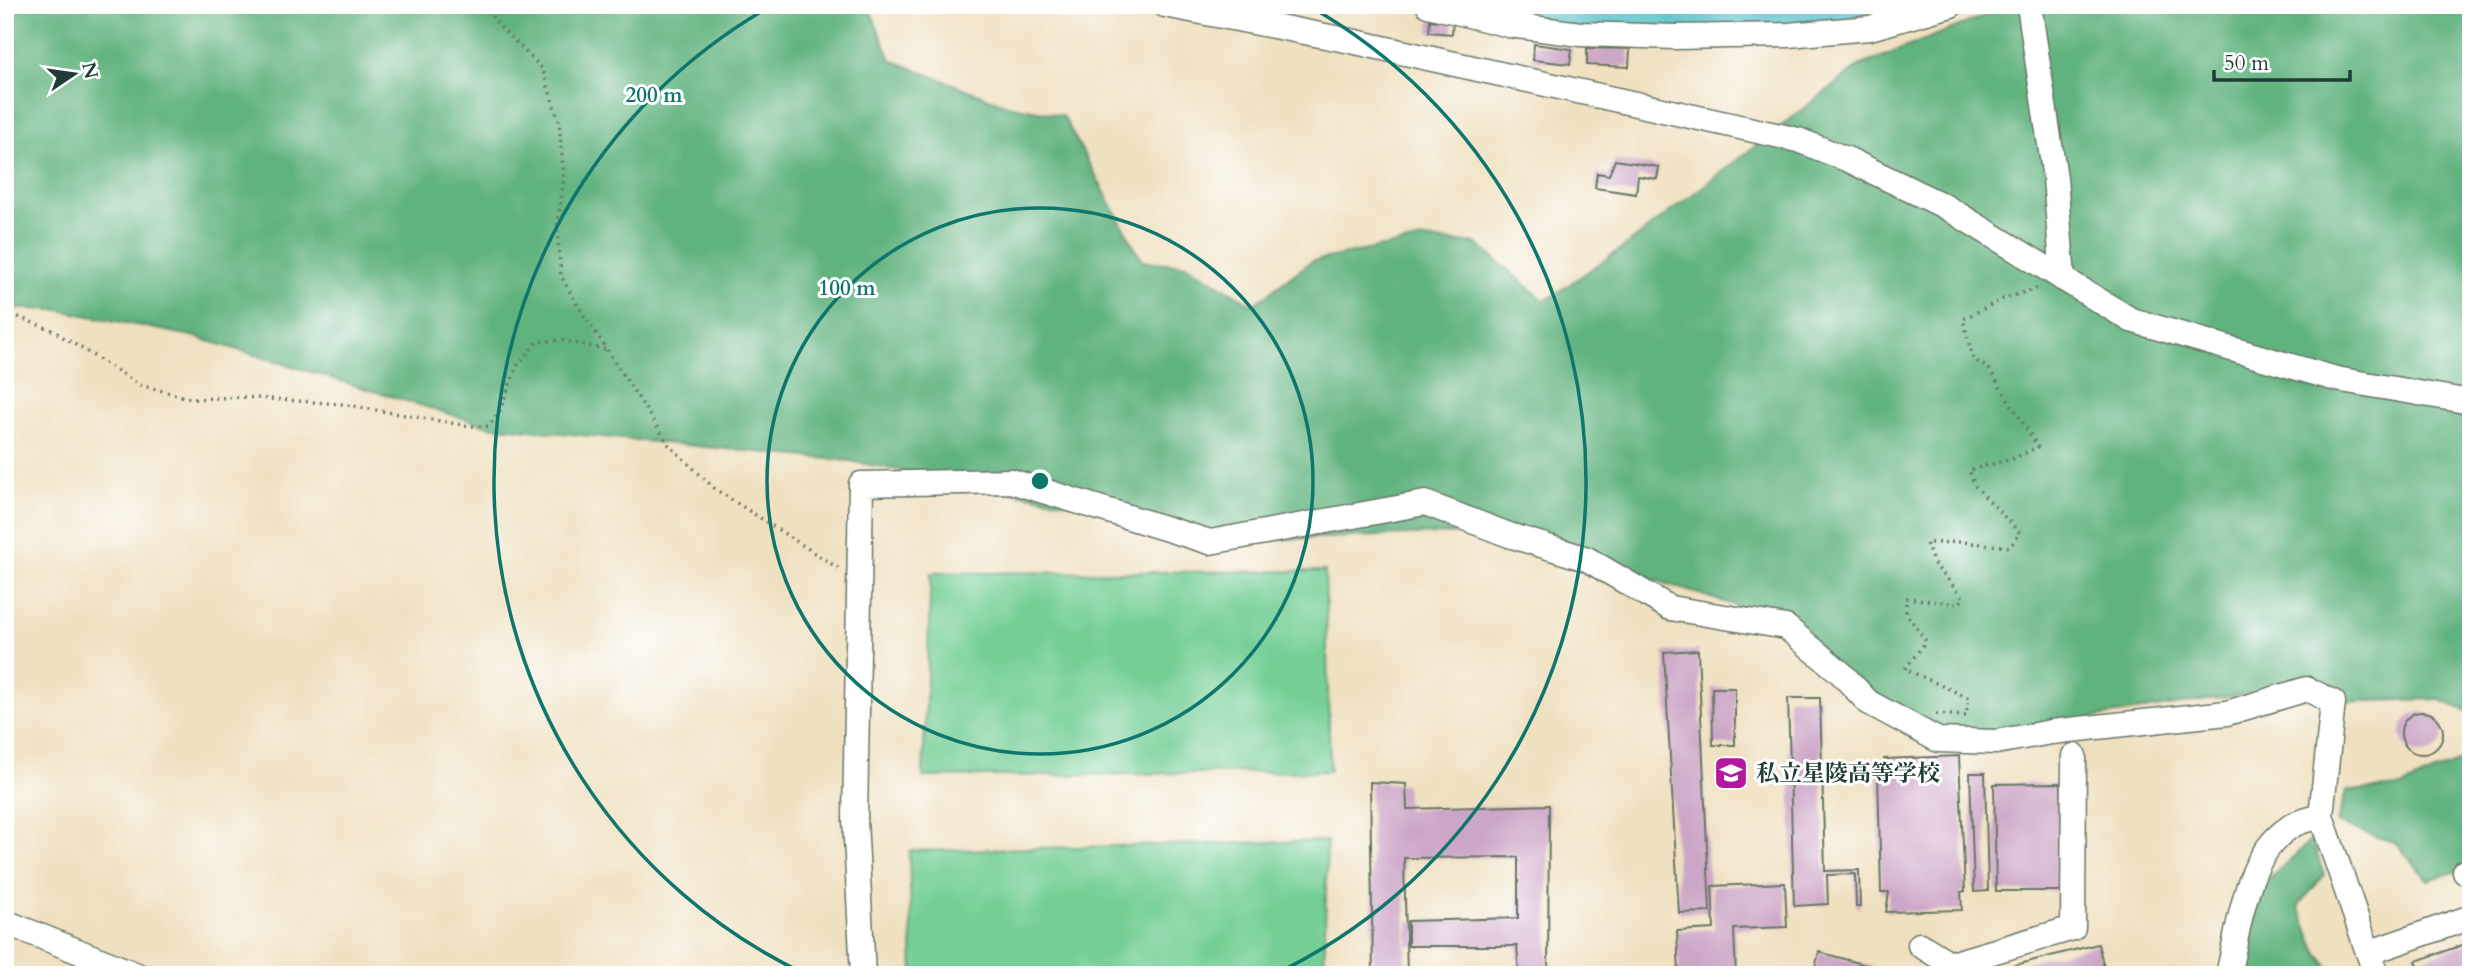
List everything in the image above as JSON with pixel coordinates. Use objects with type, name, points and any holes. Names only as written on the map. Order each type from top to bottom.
[{"type":"street","points":[[1165,5],[1364,44],[1798,141],[1849,160],[1946,207],[2131,320],[2336,379],[2471,402]]},
{"type":"street","points":[[1428,5],[1521,27],[1581,34],[1675,37],[1788,35],[1870,28],[1951,5]]},
{"type":"street","points":[[2029,5],[2055,178],[2063,279]]},
{"type":"street","points":[[863,975],[855,819],[861,484],[1011,481],[1210,542],[1425,503],[1587,559],[1670,608],[1786,627],[1841,673],[1868,702],[1938,740],[1996,742],[2051,732],[2227,713],[2307,688],[2333,702],[2321,816],[2372,964],[2471,917]]},
{"type":"street","points":[[1920,945],[1952,970],[2073,928],[2074,756]]},
{"type":"street","points":[[2228,975],[2253,873],[2261,856],[2290,826],[2321,816]]},
{"type":"street","points":[[5,922],[137,975]]},
{"type":"path","points":[[483,5],[542,68],[559,121],[564,178],[557,228],[561,276],[669,445],[715,489],[844,571]]},
{"type":"path","points":[[1925,713],[1966,716],[1969,698],[1905,669],[1926,641],[1906,613],[1906,598],[1959,604],[1964,598],[1934,564],[1926,543],[1963,542],[2010,547],[2020,533],[1975,486],[1969,470],[2012,459],[2038,447],[1989,369],[1973,359],[1962,319],[2003,299],[2063,279]]},
{"type":"path","points":[[5,312],[52,330],[140,385],[192,399],[243,397],[341,404],[470,426],[489,426],[500,411],[517,366],[537,342],[560,340],[610,350]]},
{"type":"green space","points":[[5,5],[868,5],[891,60],[1007,105],[1063,116],[1142,261],[1187,265],[1253,305],[1312,261],[1423,239],[1477,244],[1545,301],[1631,242],[1859,66],[2012,5],[2471,5],[2471,713],[2438,699],[2333,702],[2310,684],[2065,722],[1944,735],[1885,711],[1791,623],[1501,532],[1196,542],[1154,519],[850,461],[489,426],[192,336],[59,310],[5,308]]},
{"type":"green space","points":[[1325,571],[1330,771],[923,777],[931,573]]},
{"type":"green space","points":[[2471,756],[2471,867],[2428,880],[2396,843],[2337,823],[2346,791],[2401,787]]},
{"type":"green space","points":[[2312,839],[2324,875],[2298,906],[2318,954],[2335,975],[2246,975],[2241,961],[2265,883]]},
{"type":"green space","points":[[1327,841],[1324,975],[913,975],[909,851]]},
{"type":"water","points":[[1849,5],[1898,5],[1841,20]]},
{"type":"building","points":[[1430,20],[1453,22],[1452,34],[1429,32]]},
{"type":"building","points":[[1534,44],[1572,49],[1570,64],[1533,60]]},
{"type":"building","points":[[1587,48],[1630,49],[1629,67],[1587,65]]},
{"type":"building","points":[[1615,160],[1659,167],[1657,179],[1638,176],[1636,194],[1595,188],[1597,173],[1609,175]]},
{"type":"building","points":[[1698,650],[1710,912],[1679,913],[1664,652]]},
{"type":"building","points":[[1712,688],[1735,688],[1735,745],[1713,745]]},
{"type":"building","points":[[1788,698],[1820,698],[1825,871],[1859,870],[1860,907],[1856,907],[1855,874],[1827,875],[1828,904],[1794,906]]},
{"type":"building","points":[[2422,712],[2437,718],[2443,733],[2437,748],[2422,754],[2407,748],[2401,733],[2407,718]]},
{"type":"building","points":[[1959,756],[1965,891],[1961,892],[1962,910],[1886,912],[1889,892],[1881,892],[1878,773],[1885,774],[1884,759]]},
{"type":"building","points":[[1970,773],[1985,773],[1988,891],[1974,892]]},
{"type":"building","points":[[1370,782],[1406,784],[1407,809],[1549,805],[1548,975],[1519,975],[1517,946],[1408,946],[1408,921],[1518,918],[1518,857],[1404,858],[1407,975],[1373,975]]},
{"type":"building","points":[[2061,783],[2065,891],[1996,891],[1994,784]]},
{"type":"building","points":[[1785,883],[1787,927],[1734,929],[1736,975],[1679,975],[1677,931],[1714,929],[1712,886]]},
{"type":"building","points":[[2471,942],[2471,975],[2421,975],[2416,961]]},
{"type":"building","points":[[2098,944],[2106,975],[1980,975],[1980,974]]},
{"type":"building","points":[[1819,952],[1899,974],[1899,975],[1813,975]]},
{"type":"waterway","points":[[1478,5],[1566,20],[1612,22],[1704,20],[1839,5]]},
{"type":"place","name":"私立星陵高等学校","points":[[1731,773]]}]
